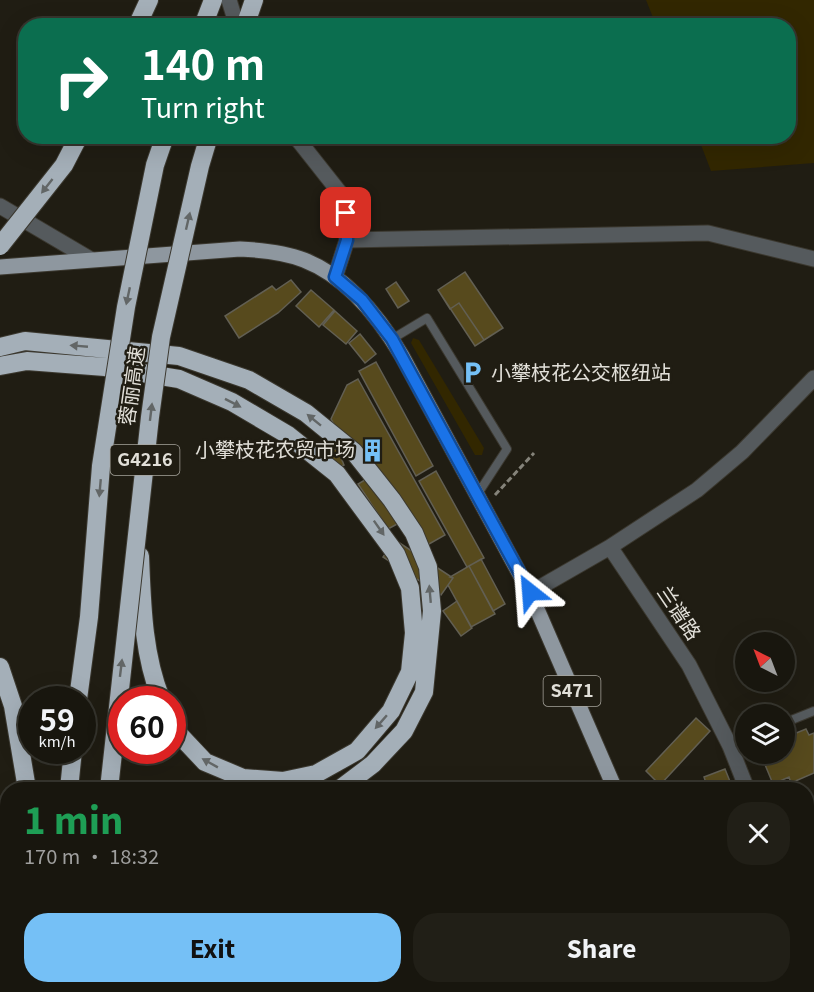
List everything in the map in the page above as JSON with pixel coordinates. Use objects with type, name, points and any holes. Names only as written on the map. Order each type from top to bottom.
[{"type":"highway","points":[[141,18],[149,0]]},
{"type":"highway","points":[[206,18],[213,0]]},
{"type":"highway","points":[[248,18],[254,0]]},
{"type":"highway","points":[[0,246],[64,165],[75,144]]},
{"type":"highway","name":"蓉丽高速","points":[[80,686],[89,617],[101,466],[126,307],[155,165],[162,144]]},
{"type":"highway","name":"蓉丽高速","points":[[109,782],[161,337],[207,144]]},
{"type":"highway","points":[[0,347],[25,342],[179,356],[249,380],[306,413],[354,452],[392,500],[414,533],[428,567],[432,611],[424,692],[404,731],[374,764],[350,782]]},
{"type":"highway","points":[[0,366],[27,361],[105,367],[179,378],[232,402],[288,435],[337,474],[396,554],[410,588],[414,633],[410,672],[391,711],[357,751],[315,774],[283,781],[243,778],[205,762],[186,742]]},
{"type":"highway","points":[[139,523],[143,615],[151,674],[156,686]]},
{"type":"highway","points":[[0,667],[13,706],[26,782]]},
{"type":"highway","points":[[70,782],[72,764]]},
{"type":"main road","name":"S471","points":[[0,267],[90,259],[250,250],[271,251],[304,260],[335,277],[362,300],[392,339],[481,501],[530,592],[612,782]]},
{"type":"street","points":[[229,0],[235,18]]},
{"type":"street","points":[[301,144],[344,198],[347,240],[335,277]]},
{"type":"street","points":[[0,206],[90,259]]},
{"type":"street","points":[[347,240],[708,233],[814,259]]},
{"type":"street","points":[[530,592],[610,547],[697,490],[742,452],[814,378]]},
{"type":"street","name":"兰谱路","points":[[610,547],[689,665],[730,746],[744,782]]},
{"type":"lane","points":[[392,339],[427,318],[507,449],[481,501]]},
{"type":"lane","points":[[795,719],[814,711]]},
{"type":"lane","points":[[730,746],[735,744]]},
{"type":"path","points":[[481,501],[534,453]]},
{"type":"shaded area","points":[[646,0],[814,0],[814,163],[711,171],[701,144],[796,144],[796,18],[653,18]]},
{"type":"shaded area","points":[[413,338],[419,340],[484,448],[482,455],[475,455],[411,343]]},
{"type":"building","points":[[465,272],[503,328],[475,346],[438,290]]},
{"type":"building","points":[[465,272],[503,328],[484,340],[459,303],[450,309],[438,290]]},
{"type":"building","points":[[291,280],[301,292],[278,313],[239,338],[225,316],[272,286],[276,290]]},
{"type":"building","points":[[396,282],[409,301],[398,308],[386,289]]},
{"type":"building","points":[[311,290],[334,310],[319,327],[296,306]]},
{"type":"building","points":[[335,311],[357,331],[346,344],[323,325]]},
{"type":"building","points":[[360,334],[376,354],[365,363],[349,343]]},
{"type":"building","points":[[376,362],[433,466],[416,476],[359,371]]},
{"type":"building","name":"小攀枝花农贸市场","points":[[358,379],[445,535],[422,548],[399,523],[388,529],[358,484],[365,480],[331,419],[347,385]]},
{"type":"building","points":[[337,448],[344,465],[325,472],[319,455]]},
{"type":"building","points":[[436,471],[484,558],[467,567],[419,481]]},
{"type":"building","points":[[395,540],[453,578],[441,595],[383,557]]},
{"type":"building","points":[[481,559],[505,604],[493,611],[469,566]]},
{"type":"building","points":[[469,566],[495,614],[471,627],[448,585],[453,578],[450,577]]},
{"type":"building","points":[[457,601],[472,628],[461,636],[443,611]]},
{"type":"building","points":[[696,718],[710,731],[663,782],[657,782],[646,771]]},
{"type":"building","points":[[806,729],[809,735],[814,733],[814,773],[793,782],[791,782],[789,777],[772,782],[765,764],[795,764],[795,734]]},
{"type":"building","points":[[725,769],[730,782],[706,782],[704,777]]},
{"type":"place","name":"小攀枝花公交枢纽站","points":[[473,373]]},
{"type":"place","name":"小攀枝花农贸市场","points":[[373,450]]},
{"type":"route","points":[[346,213],[347,240],[335,277],[362,300],[392,339],[530,592]]}]
